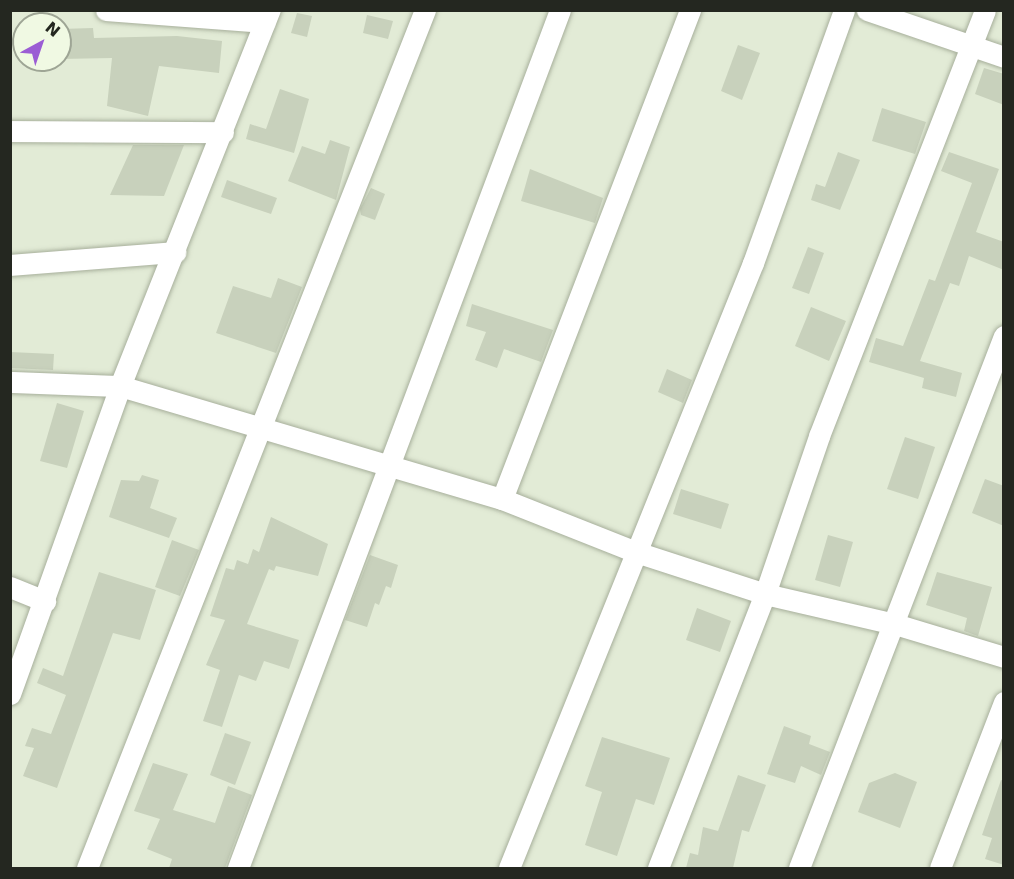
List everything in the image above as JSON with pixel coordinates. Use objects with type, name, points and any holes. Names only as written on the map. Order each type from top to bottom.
[{"type":"street","points":[[10,694],[120,386],[223,132],[267,16],[106,10]]},
{"type":"street","points":[[87,868],[425,10]]},
{"type":"street","points":[[238,868],[560,10]]},
{"type":"street","points":[[502,499],[690,10]]},
{"type":"street","points":[[509,868],[753,263],[844,10]]},
{"type":"street","points":[[867,10],[971,48],[1004,57]]},
{"type":"street","points":[[658,868],[765,594],[819,436],[985,10]]},
{"type":"street","points":[[10,131],[223,132]]},
{"type":"street","points":[[10,265],[175,252]]},
{"type":"street","points":[[799,868],[895,624],[1004,336]]},
{"type":"street","points":[[10,382],[120,386],[391,464],[502,499],[636,552],[765,594],[895,624],[1004,657]]},
{"type":"street","points":[[10,587],[45,601]]},
{"type":"street","points":[[940,868],[1004,702]]},
{"type":"building","points":[[297,13],[312,16],[307,37],[291,33]]},
{"type":"building","points":[[367,15],[393,21],[388,39],[363,33]]},
{"type":"building","points":[[93,28],[94,38],[177,36],[222,41],[219,73],[159,66],[148,116],[107,106],[112,58],[72,59],[72,29]]},
{"type":"building","points":[[738,45],[760,53],[742,100],[721,91]]},
{"type":"building","points":[[984,68],[1004,74],[1004,105],[975,94]]},
{"type":"building","points":[[280,89],[309,99],[294,153],[246,139],[250,124],[266,129]]},
{"type":"building","points":[[882,108],[926,122],[915,154],[872,141]]},
{"type":"building","points":[[330,140],[350,147],[336,200],[288,181],[302,146],[325,154]]},
{"type":"building","points":[[133,145],[184,145],[164,196],[110,195]]},
{"type":"building","points":[[838,152],[860,160],[840,210],[811,200],[816,184],[825,187]]},
{"type":"building","points":[[949,152],[999,169],[976,232],[1004,242],[1004,270],[969,256],[959,286],[950,283],[920,361],[962,373],[956,397],[922,388],[924,378],[869,362],[876,338],[903,346],[929,279],[935,281],[972,183],[941,171]]},
{"type":"building","points":[[530,169],[603,198],[595,223],[521,201]]},
{"type":"building","points":[[227,180],[277,198],[271,214],[221,197]]},
{"type":"building","points":[[371,188],[385,194],[375,220],[361,215],[360,209]]},
{"type":"building","points":[[808,247],[824,253],[809,294],[792,288]]},
{"type":"building","points":[[278,278],[302,287],[276,353],[216,333],[233,286],[271,298]]},
{"type":"building","points":[[472,304],[553,330],[541,362],[504,349],[497,368],[475,360],[486,332],[466,326]]},
{"type":"building","points":[[811,307],[846,321],[829,361],[795,346]]},
{"type":"building","points":[[10,352],[54,354],[53,370],[10,368]]},
{"type":"building","points":[[667,369],[692,380],[683,403],[658,392]]},
{"type":"building","points":[[57,403],[84,411],[67,468],[40,461]]},
{"type":"building","points":[[905,437],[935,447],[918,499],[887,489]]},
{"type":"building","points":[[142,475],[159,480],[150,508],[177,518],[169,538],[109,517],[121,480],[139,481]]},
{"type":"building","points":[[985,479],[1004,486],[1004,526],[972,513]]},
{"type":"building","points":[[681,489],[729,504],[721,529],[673,514]]},
{"type":"building","points":[[271,517],[328,544],[318,576],[276,566],[274,571],[269,569],[247,624],[299,640],[289,669],[264,661],[256,681],[239,675],[222,727],[203,721],[220,670],[206,665],[225,620],[210,616],[226,568],[234,570],[237,560],[248,564],[253,549],[259,552]]},
{"type":"building","points":[[828,535],[853,542],[840,587],[815,580]]},
{"type":"building","points":[[172,540],[199,550],[180,596],[155,587]]},
{"type":"building","points":[[370,555],[398,565],[391,588],[386,586],[379,605],[375,603],[367,627],[345,620]]},
{"type":"building","points":[[99,572],[156,590],[140,640],[113,633],[57,788],[23,776],[34,748],[25,746],[32,728],[51,734],[66,695],[37,683],[43,668],[63,676]]},
{"type":"building","points":[[937,572],[992,587],[978,636],[964,631],[967,618],[926,605]]},
{"type":"building","points":[[697,608],[731,621],[720,652],[686,640]]},
{"type":"building","points":[[784,726],[811,736],[809,744],[830,752],[821,775],[801,766],[795,783],[767,774]]},
{"type":"building","points":[[225,733],[251,742],[235,785],[210,775]]},
{"type":"building","points":[[602,737],[670,758],[654,805],[636,799],[617,856],[585,845],[602,792],[585,786]]},
{"type":"building","points":[[153,763],[188,774],[173,810],[215,823],[228,786],[252,795],[225,868],[169,868],[172,859],[147,849],[160,819],[134,811]]},
{"type":"building","points":[[895,773],[917,782],[900,828],[858,812],[869,783]]},
{"type":"building","points":[[738,775],[766,785],[749,832],[742,830],[733,868],[686,868],[690,853],[698,855],[703,827],[718,831]]},
{"type":"building","points":[[1001,780],[1004,781],[1004,865],[985,859],[992,838],[982,835]]}]
